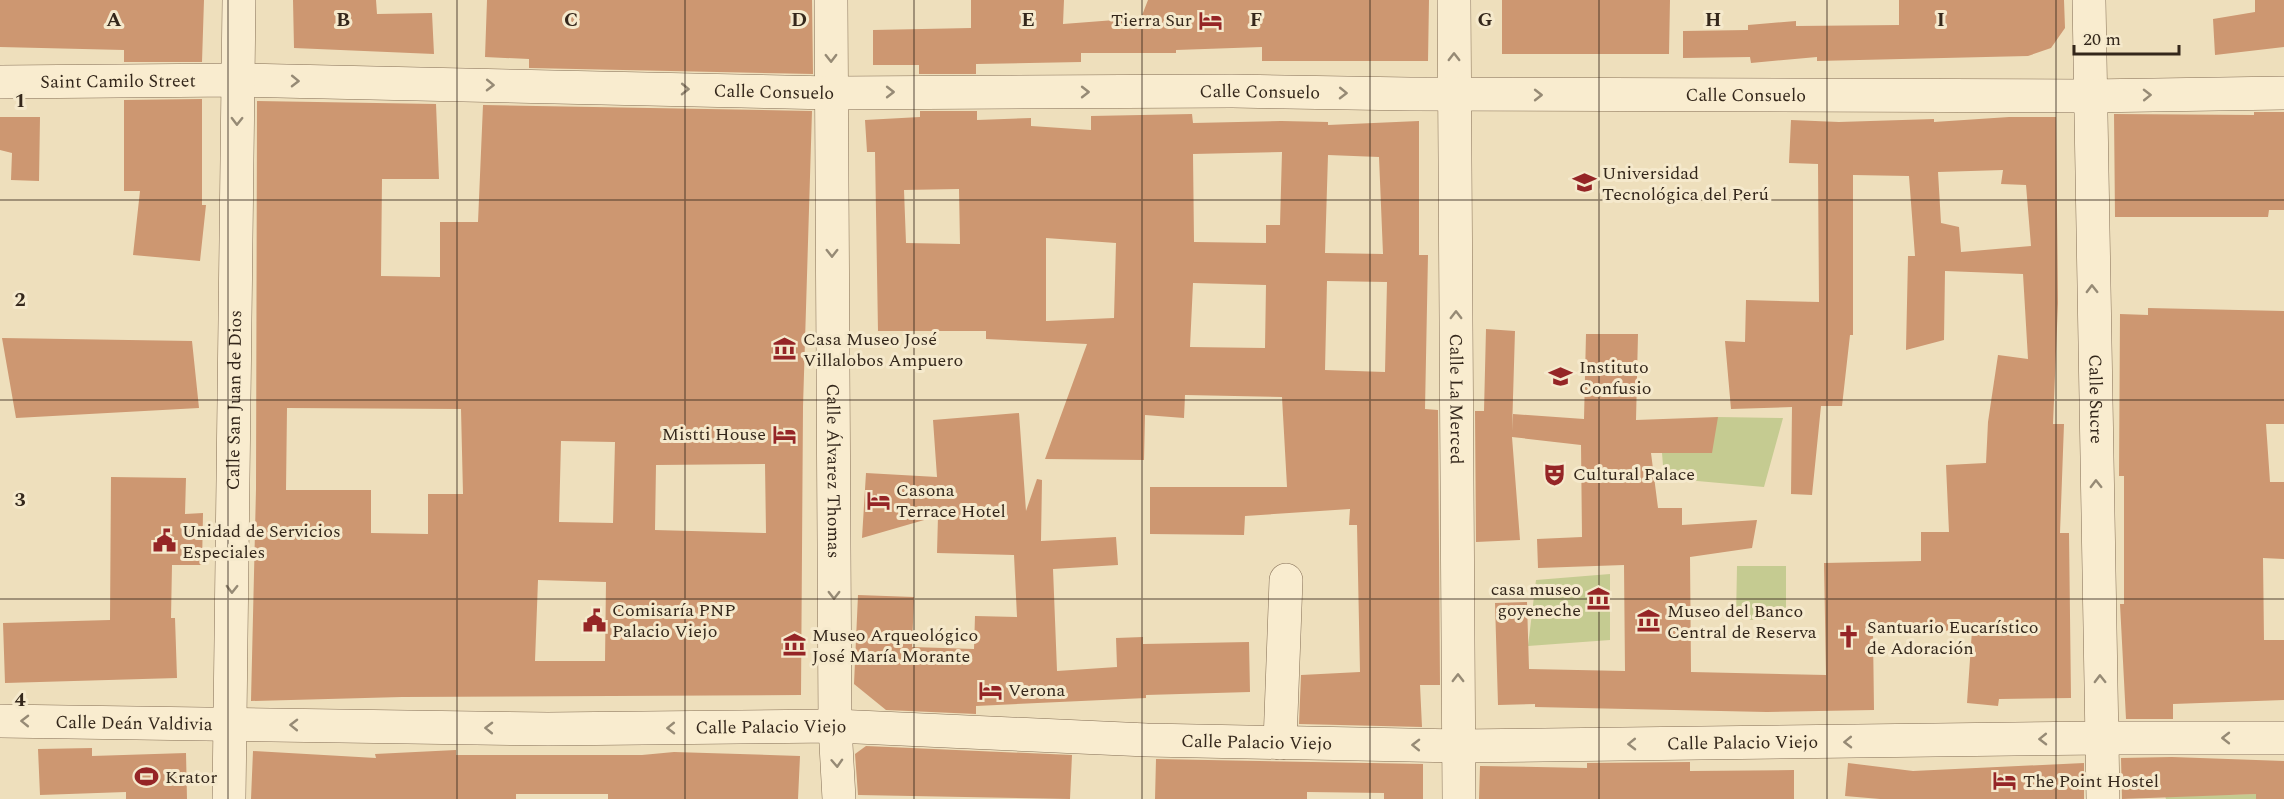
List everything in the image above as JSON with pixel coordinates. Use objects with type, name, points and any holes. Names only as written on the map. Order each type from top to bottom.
[{"type":"street","name":"Calle San Juan de Dios","points":[[229,799],[239,0]]},
{"type":"street","name":"Calle Álvarez Thomas","points":[[831,0],[835,726],[838,799]]},
{"type":"street","name":"Calle La Merced","points":[[1454,0],[1459,799]]},
{"type":"street","name":"Calle Sucre","points":[[2089,0],[2103,799]]},
{"type":"street","name":"Saint Camilo Street","points":[[0,82],[237,80]]},
{"type":"street","name":"Calle Consuelo","points":[[237,80],[1232,100],[1454,95],[2089,96],[2284,93]]},
{"type":"street","points":[[1280,743],[1286,580]]},
{"type":"street","name":"Calle Deán Valdivia","points":[[0,721],[230,724]]},
{"type":"street","name":"Calle Palacio Viejo","points":[[230,724],[548,729],[835,726],[1147,740],[1459,746],[2284,738]]},
{"type":"green space","points":[[1718,417],[1783,418],[1764,487],[1664,478],[1662,453]]},
{"type":"green space","points":[[1737,566],[1786,566],[1786,620],[1736,620]]},
{"type":"green space","points":[[1610,574],[1610,640],[1528,646],[1536,580]]},
{"type":"green space","points":[[2256,794],[2256,799],[2166,799],[2165,796]]},
{"type":"building","points":[[0,0],[204,0],[202,62],[124,62],[124,50],[0,47]]},
{"type":"building","points":[[293,0],[376,0],[377,14],[432,13],[434,54],[294,48]]},
{"type":"building","points":[[487,0],[812,0],[813,74],[529,68],[529,59],[485,57]]},
{"type":"building","points":[[971,0],[1064,0],[1063,24],[1141,18],[1148,0],[1429,0],[1428,61],[1262,61],[1262,47],[1176,50],[1176,53],[1081,53],[1081,62],[976,64],[976,74],[919,74],[919,65],[873,65],[873,30],[971,28]]},
{"type":"building","points":[[1502,0],[1670,0],[1669,54],[1502,54]]},
{"type":"building","points":[[1899,0],[2064,0],[2065,28],[2051,48],[2028,56],[1817,61],[1817,57],[1751,63],[1750,57],[1683,58],[1683,31],[1748,30],[1748,25],[1796,21],[1796,26],[1899,25]]},
{"type":"building","points":[[2255,0],[2284,0],[2284,47],[2215,55],[2213,19],[2255,12]]},
{"type":"building","points":[[202,99],[202,205],[206,205],[200,261],[133,255],[140,191],[124,191],[124,100]]},
{"type":"building","points":[[257,101],[436,104],[439,179],[382,179],[381,276],[440,277],[440,222],[478,222],[483,105],[812,111],[803,407],[801,695],[402,697],[251,701],[256,489]],"holes":[[[287,408],[461,409],[463,494],[428,494],[428,534],[371,533],[371,490],[286,490]],[[561,441],[615,442],[613,523],[559,522]],[[765,464],[766,533],[655,530],[656,465]],[[538,580],[606,582],[605,661],[535,661]]]},
{"type":"building","points":[[920,111],[977,111],[977,120],[1031,118],[1031,126],[1091,130],[1091,116],[1192,114],[1193,123],[1281,121],[1328,122],[1328,125],[1419,121],[1419,255],[1428,255],[1425,409],[1438,410],[1440,685],[1420,685],[1422,727],[1299,724],[1301,675],[1360,672],[1357,525],[1349,525],[1350,509],[1245,516],[1244,535],[1150,534],[1150,487],[1287,487],[1282,397],[1185,395],[1184,418],[1145,415],[1144,460],[1045,459],[1087,344],[986,339],[986,331],[878,331],[875,152],[867,152],[865,120],[920,117]],"holes":[[[1282,152],[1280,225],[1266,225],[1266,243],[1194,242],[1193,154]],[[1328,155],[1379,157],[1383,254],[1325,253]],[[959,189],[960,244],[906,243],[904,190]],[[1046,238],[1116,243],[1114,318],[1046,321]],[[1327,281],[1387,282],[1385,372],[1325,370]],[[1193,283],[1266,285],[1265,348],[1190,347]]]},
{"type":"building","points":[[2254,112],[2284,112],[2284,210],[2269,210],[2268,217],[2115,217],[2114,114],[2254,115]]},
{"type":"building","points":[[0,117],[40,117],[39,181],[11,180],[12,153],[0,150]]},
{"type":"building","points":[[2009,117],[2056,117],[2058,303],[2053,424],[2064,424],[2060,533],[2069,533],[2071,698],[1999,699],[1998,706],[1967,703],[1972,630],[1873,633],[1874,710],[1767,712],[1535,707],[1535,704],[1498,705],[1495,603],[1527,602],[1529,669],[1625,671],[1624,565],[1538,568],[1537,539],[1582,537],[1581,445],[1512,437],[1520,540],[1476,542],[1475,411],[1484,411],[1486,329],[1515,331],[1512,431],[1513,414],[1584,419],[1586,334],[1638,334],[1636,420],[1718,417],[1712,453],[1651,453],[1658,508],[1682,508],[1682,525],[1757,520],[1752,548],[1690,557],[1691,672],[1826,675],[1824,563],[1921,561],[1921,532],[1949,532],[1946,465],[1986,463],[1988,422],[1998,355],[2028,359],[2023,274],[1945,271],[1944,340],[1906,350],[1908,256],[1915,256],[1909,176],[1853,175],[1853,335],[1850,335],[1842,406],[1821,406],[1812,495],[1791,494],[1792,407],[1731,409],[1725,341],[1745,342],[1746,300],[1819,302],[1818,164],[1789,163],[1791,120],[1839,122],[1934,119],[1934,122]],"holes":[[[2003,170],[2001,184],[2026,185],[2031,246],[1961,252],[1959,227],[1941,223],[1938,172]]]},
{"type":"building","points":[[2148,308],[2284,311],[2284,424],[2266,424],[2270,482],[2284,482],[2284,559],[2263,558],[2264,640],[2284,640],[2284,700],[2173,704],[2173,719],[2126,719],[2120,604],[2124,604],[2124,476],[2119,476],[2120,314],[2148,315]]},
{"type":"building","points":[[2,338],[192,341],[199,408],[16,418]]},
{"type":"building","points":[[1019,413],[1026,511],[1037,479],[1042,480],[1041,541],[1116,537],[1118,565],[1053,569],[1057,671],[1117,667],[1116,638],[1143,637],[1143,644],[1249,642],[1250,692],[1146,695],[1146,698],[976,706],[976,714],[886,710],[854,684],[858,595],[914,597],[912,647],[974,649],[975,616],[1017,617],[1014,555],[937,553],[938,516],[862,538],[866,473],[937,477],[933,420]]},
{"type":"building","points":[[111,477],[186,478],[185,514],[203,513],[202,565],[172,565],[171,618],[175,618],[177,678],[5,683],[3,623],[110,620]]},
{"type":"building","points":[[866,746],[1072,755],[1070,799],[858,795],[855,754]]},
{"type":"building","points":[[92,748],[92,756],[186,753],[187,799],[126,799],[126,792],[40,795],[38,749]]},
{"type":"building","points":[[456,750],[456,755],[642,755],[674,752],[800,756],[798,799],[608,799],[608,794],[516,794],[516,799],[251,799],[253,751],[376,758],[375,754]]},
{"type":"building","points":[[2172,757],[2284,761],[2284,799],[2256,799],[2256,794],[2122,799],[2121,758]]},
{"type":"building","points":[[1156,759],[1423,764],[1423,799],[1384,799],[1384,793],[1307,792],[1307,799],[1155,799]]},
{"type":"building","points":[[1690,762],[1690,771],[1794,770],[1794,799],[1479,799],[1480,766],[1587,768],[1587,763]]},
{"type":"building","points":[[1848,763],[1913,771],[2084,763],[2084,799],[1880,799],[1845,796]]},
{"type":"place","name":"Tierra Sur","points":[[1210,20]]},
{"type":"place","name":"Universidad Tecnológica del Perú","points":[[1584,183]]},
{"type":"place","name":"Casa Museo José Villalobos Ampuero","points":[[785,349]]},
{"type":"place","name":"Instituto Confusio","points":[[1561,377]]},
{"type":"place","name":"Mistti House","points":[[784,434]]},
{"type":"place","name":"Cultural Palace","points":[[1555,474]]},
{"type":"place","name":"Casona Terrace Hotel","points":[[878,500]]},
{"type":"place","name":"Unidad de Servicios Especiales","points":[[164,541]]},
{"type":"place","name":"casa museo goyeneche","points":[[1599,599]]},
{"type":"place","name":"Comisaría PNP Palacio Viejo","points":[[594,620]]},
{"type":"place","name":"Museo del Banco Central de Reserva","points":[[1649,621]]},
{"type":"place","name":"Santuario Eucarístico de Adoración","points":[[1849,637]]},
{"type":"place","name":"Museo Arqueológico José María Morante","points":[[794,645]]},
{"type":"place","name":"Verona","points":[[990,690]]},
{"type":"place","name":"Krator","points":[[147,777]]},
{"type":"place","name":"The Point Hostel","points":[[2005,781]]}]
